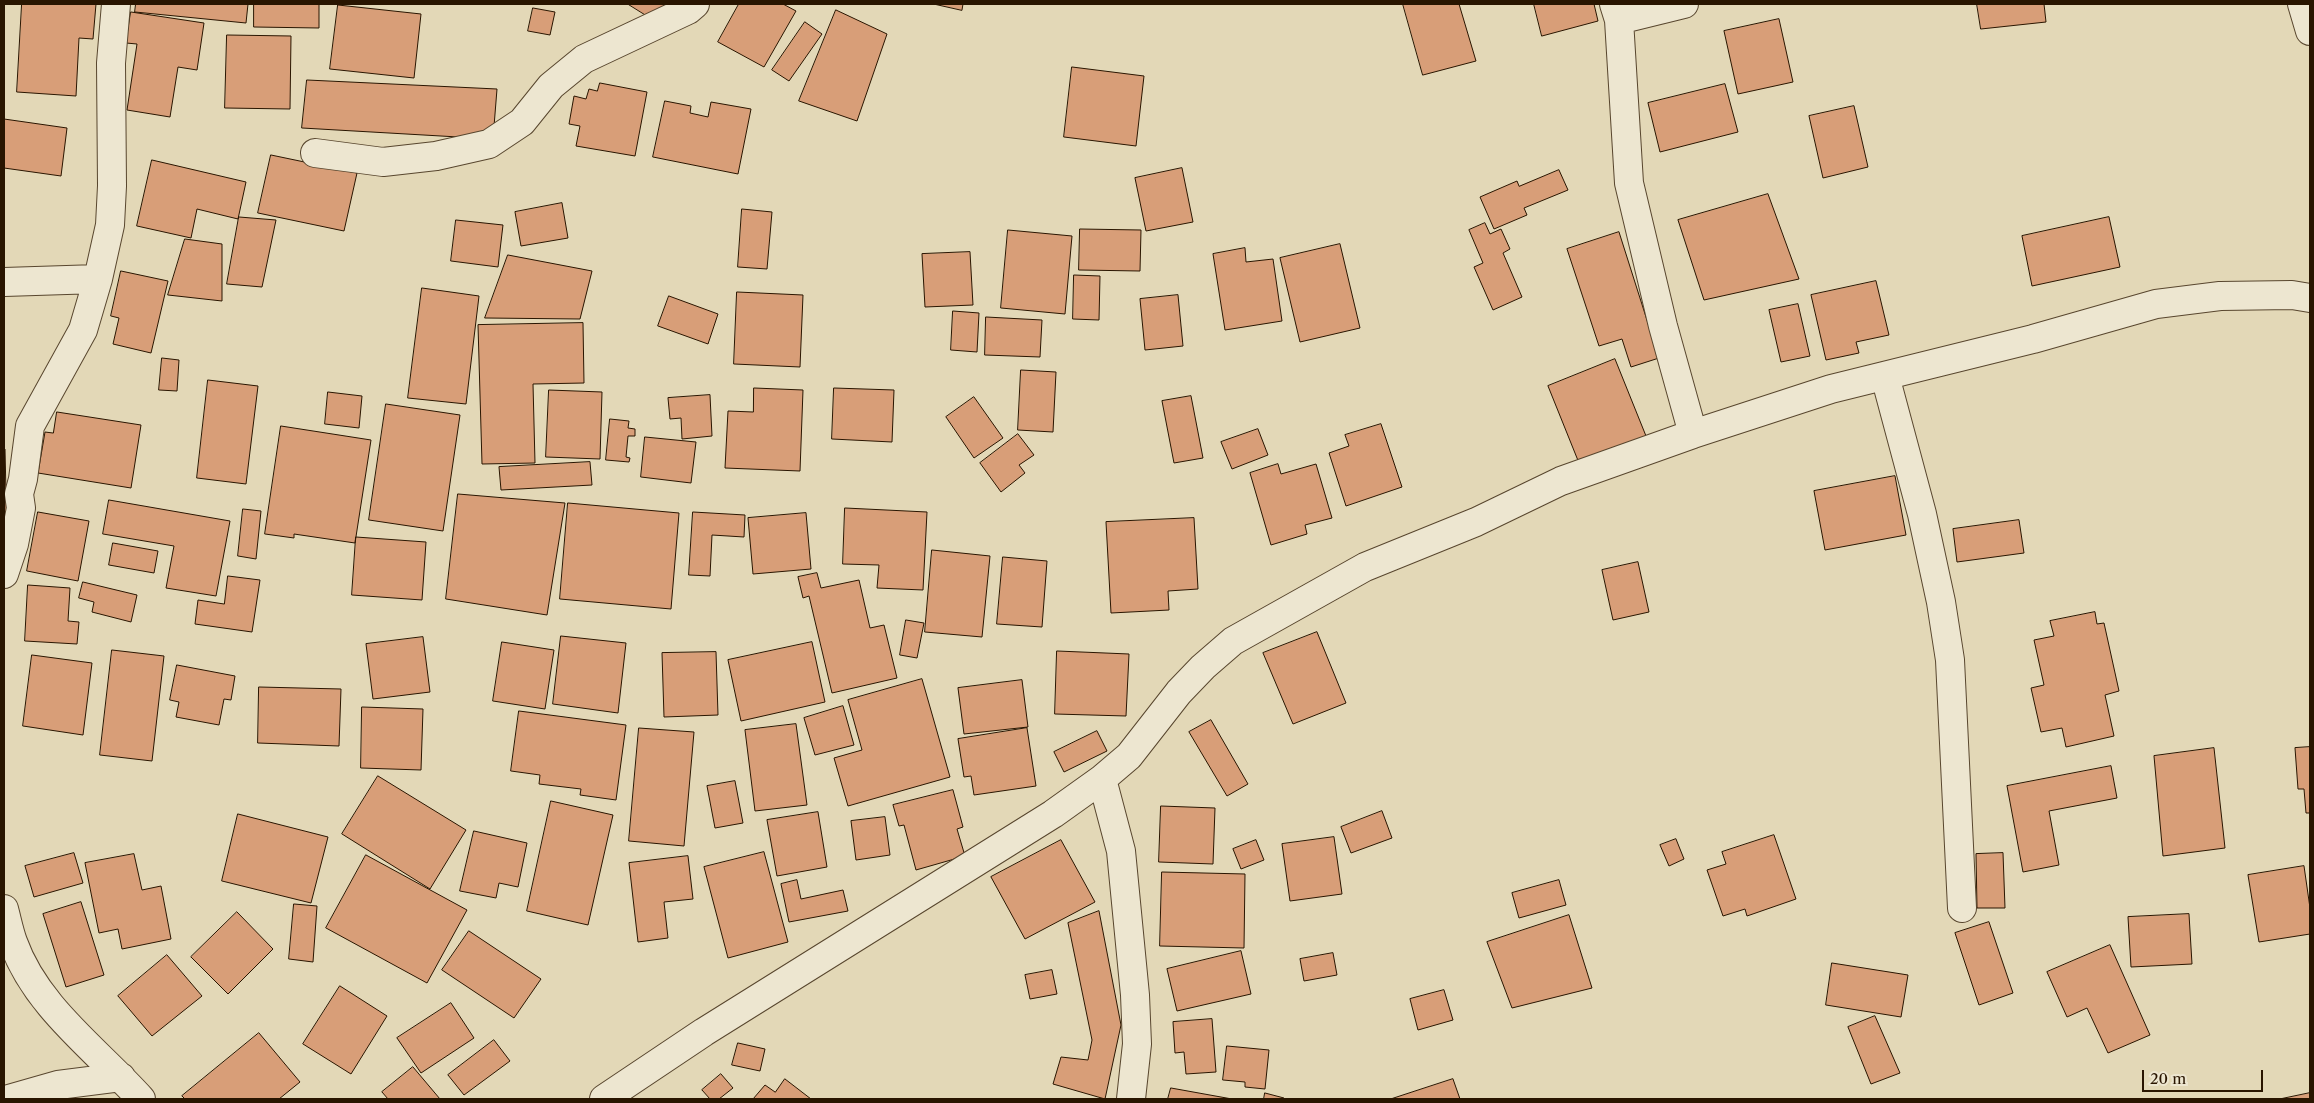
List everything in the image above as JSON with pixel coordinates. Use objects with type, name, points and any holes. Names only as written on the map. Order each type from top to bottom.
[{"type":"street","points":[[4,574],[18,526],[21,508],[19,494],[23,479],[30,426],[83,330],[98,279],[110,225],[112,186],[111,63],[116,4]]},
{"type":"street","points":[[315,153],[383,162],[436,156],[489,144],[522,122],[552,86],[584,60],[688,10],[695,4]]},
{"type":"street","points":[[1684,4],[1617,12],[1629,183],[1663,326],[1693,434]]},
{"type":"street","points":[[2302,4],[2310,31]]},
{"type":"street","points":[[4,282],[98,279]]},
{"type":"street","points":[[604,1099],[704,1032],[1053,814],[1102,779],[1129,756],[1179,692],[1233,641],[1365,567],[1476,522],[1561,481],[1693,434],[1832,388],[2033,339],[2156,304],[2220,296],[2292,295],[2310,298]]},
{"type":"street","points":[[1885,376],[1922,514],[1941,602],[1950,660],[1962,908]]},
{"type":"street","points":[[1102,779],[1121,851],[1135,995],[1137,1044],[1131,1099]]},
{"type":"street","points":[[4,909],[8,945],[32,979],[58,1015],[141,1099]]},
{"type":"street","points":[[9,1099],[58,1085],[121,1077]]},
{"type":"building","points":[[22,4],[96,4],[93,39],[79,38],[76,96],[17,92]]},
{"type":"building","points":[[136,4],[248,4],[246,23],[135,12]]},
{"type":"building","points":[[254,4],[319,4],[319,28],[254,27]]},
{"type":"building","points":[[628,4],[665,4],[654,20]]},
{"type":"building","points":[[739,4],[783,4],[796,11],[764,67],[718,42]]},
{"type":"building","points":[[934,4],[963,4],[962,10]]},
{"type":"building","points":[[1403,4],[1459,4],[1476,61],[1423,75]]},
{"type":"building","points":[[1534,4],[1594,4],[1598,21],[1542,36]]},
{"type":"building","points":[[1977,4],[2044,4],[2046,22],[1981,29]]},
{"type":"building","points":[[338,5],[421,14],[414,78],[330,69]]},
{"type":"building","points":[[533,8],[555,12],[550,35],[528,31]]},
{"type":"building","points":[[836,10],[887,34],[857,121],[799,101]]},
{"type":"building","points":[[131,12],[204,23],[197,70],[178,67],[170,117],[127,110],[137,44],[126,43]]},
{"type":"building","points":[[1779,19],[1793,82],[1738,94],[1724,31]]},
{"type":"building","points":[[805,22],[822,34],[789,81],[772,70]]},
{"type":"building","points":[[227,35],[291,36],[290,109],[225,108]]},
{"type":"building","points":[[1072,67],[1144,76],[1136,146],[1064,137]]},
{"type":"building","points":[[307,80],[497,89],[493,139],[302,128]]},
{"type":"building","points":[[600,83],[647,92],[635,156],[576,146],[580,126],[569,124],[574,96],[586,99],[589,89],[597,91]]},
{"type":"building","points":[[1725,84],[1738,132],[1660,152],[1648,103]]},
{"type":"building","points":[[665,101],[691,106],[690,113],[708,117],[711,102],[751,109],[738,174],[653,157]]},
{"type":"building","points":[[1854,106],[1868,167],[1823,178],[1809,116]]},
{"type":"building","points":[[4,119],[67,128],[61,176],[4,168]]},
{"type":"building","points":[[271,155],[357,173],[344,231],[258,213]]},
{"type":"building","points":[[152,160],[246,182],[238,219],[197,209],[191,238],[137,226]]},
{"type":"building","points":[[1182,168],[1193,222],[1146,231],[1135,178]]},
{"type":"building","points":[[1559,170],[1568,190],[1524,208],[1527,215],[1494,229],[1480,197],[1517,181],[1519,186]]},
{"type":"building","points":[[1768,194],[1799,279],[1704,300],[1678,220]]},
{"type":"building","points":[[562,203],[568,238],[521,246],[515,212]]},
{"type":"building","points":[[742,209],[772,212],[767,269],[738,267]]},
{"type":"building","points":[[239,217],[276,220],[262,287],[227,284]]},
{"type":"building","points":[[2109,217],[2120,267],[2032,286],[2022,236]]},
{"type":"building","points":[[456,220],[503,225],[498,267],[451,261]]},
{"type":"building","points":[[1485,223],[1490,234],[1501,229],[1510,249],[1503,253],[1522,297],[1493,310],[1474,267],[1483,263],[1469,230]]},
{"type":"building","points":[[1080,229],[1141,230],[1140,271],[1079,270]]},
{"type":"building","points":[[1008,230],[1072,236],[1065,314],[1001,308]]},
{"type":"building","points":[[1619,232],[1659,358],[1631,367],[1622,339],[1599,346],[1567,249]]},
{"type":"building","points":[[185,239],[222,244],[222,301],[168,295]]},
{"type":"building","points":[[1340,244],[1360,328],[1300,342],[1280,258]]},
{"type":"building","points":[[1245,248],[1246,262],[1273,259],[1282,321],[1225,330],[1213,254]]},
{"type":"building","points":[[970,252],[973,305],[925,307],[922,254]]},
{"type":"building","points":[[508,255],[592,271],[580,319],[485,318]]},
{"type":"building","points":[[121,271],[168,281],[151,353],[113,344],[119,318],[111,316]]},
{"type":"building","points":[[1074,275],[1100,276],[1099,320],[1073,319]]},
{"type":"building","points":[[1876,281],[1889,335],[1856,342],[1859,353],[1826,360],[1811,295]]},
{"type":"building","points":[[422,288],[479,296],[466,404],[408,398]]},
{"type":"building","points":[[737,292],[803,295],[800,367],[734,364]]},
{"type":"building","points":[[1178,295],[1183,346],[1145,350],[1140,299]]},
{"type":"building","points":[[669,296],[718,314],[708,344],[658,326]]},
{"type":"building","points":[[1798,304],[1810,356],[1781,362],[1769,310]]},
{"type":"building","points":[[953,311],[979,313],[977,352],[951,350]]},
{"type":"building","points":[[986,317],[1042,320],[1040,357],[985,355]]},
{"type":"building","points":[[583,323],[584,383],[533,384],[535,463],[482,464],[478,325]]},
{"type":"building","points":[[162,358],[179,360],[177,391],[159,390]]},
{"type":"building","points":[[1615,359],[1646,436],[1579,463],[1548,386]]},
{"type":"building","points":[[1021,370],[1056,372],[1053,432],[1018,430]]},
{"type":"building","points":[[208,380],[258,386],[246,484],[197,478]]},
{"type":"building","points":[[754,388],[803,390],[800,471],[725,468],[728,411],[753,412]]},
{"type":"building","points":[[834,388],[894,390],[892,442],[832,439]]},
{"type":"building","points":[[549,390],[602,392],[600,459],[546,457]]},
{"type":"building","points":[[328,392],[362,396],[359,428],[325,424]]},
{"type":"building","points":[[710,395],[712,436],[682,439],[681,418],[670,419],[668,398]]},
{"type":"building","points":[[1191,396],[1203,458],[1174,463],[1162,401]]},
{"type":"building","points":[[974,397],[1003,438],[974,458],[946,417]]},
{"type":"building","points":[[386,404],[460,415],[443,531],[369,520]]},
{"type":"building","points":[[57,412],[141,425],[131,488],[38,473],[45,432],[53,433]]},
{"type":"building","points":[[610,419],[629,421],[628,428],[635,429],[635,436],[628,436],[626,457],[630,458],[629,462],[606,460]]},
{"type":"building","points":[[1381,424],[1402,487],[1346,506],[1329,453],[1349,446],[1345,435]]},
{"type":"building","points":[[281,426],[371,440],[355,543],[294,534],[294,538],[265,534]]},
{"type":"building","points":[[1258,429],[1268,455],[1232,469],[1221,442]]},
{"type":"building","points":[[1018,434],[1034,455],[1019,465],[1025,473],[1001,492],[980,463]]},
{"type":"building","points":[[645,437],[696,442],[691,483],[641,477]]},
{"type":"building","points":[[5,449],[7,540],[4,540]]},
{"type":"building","points":[[590,462],[592,485],[501,490],[499,467]]},
{"type":"building","points":[[1278,464],[1281,474],[1316,464],[1332,518],[1305,525],[1307,534],[1271,545],[1250,473]]},
{"type":"building","points":[[1895,476],[1906,535],[1825,550],[1814,491]]},
{"type":"building","points":[[458,494],[565,503],[547,615],[446,599]]},
{"type":"building","points":[[109,500],[230,521],[216,596],[166,588],[174,546],[103,534]]},
{"type":"building","points":[[568,503],[679,513],[671,609],[560,599]]},
{"type":"building","points":[[845,508],[927,512],[923,590],[877,588],[879,565],[843,564]]},
{"type":"building","points":[[243,509],[261,511],[256,559],[238,556]]},
{"type":"building","points":[[38,512],[89,521],[78,581],[27,571]]},
{"type":"building","points":[[693,512],[745,515],[744,537],[712,535],[710,576],[689,575]]},
{"type":"building","points":[[806,513],[811,569],[753,574],[748,518]]},
{"type":"building","points":[[1194,518],[1198,589],[1168,591],[1169,610],[1111,613],[1106,522]]},
{"type":"building","points":[[2019,520],[2024,553],[1957,562],[1953,529]]},
{"type":"building","points":[[356,537],[426,542],[422,600],[352,595]]},
{"type":"building","points":[[113,543],[158,551],[154,573],[109,565]]},
{"type":"building","points":[[932,550],[990,556],[982,637],[925,632]]},
{"type":"building","points":[[1003,557],[1047,561],[1042,627],[997,624]]},
{"type":"building","points":[[1638,562],[1649,612],[1613,620],[1602,570]]},
{"type":"building","points":[[817,573],[821,588],[859,580],[870,628],[884,625],[897,678],[832,693],[809,596],[803,598],[798,577]]},
{"type":"building","points":[[228,576],[260,580],[252,632],[195,624],[198,600],[224,604]]},
{"type":"building","points":[[83,582],[137,595],[131,622],[92,612],[94,602],[79,598]]},
{"type":"building","points":[[28,585],[70,588],[68,621],[79,622],[77,644],[25,641]]},
{"type":"building","points":[[2095,612],[2097,624],[2104,623],[2119,691],[2105,695],[2114,736],[2066,747],[2062,728],[2041,732],[2031,688],[2044,685],[2034,640],[2054,636],[2050,621]]},
{"type":"building","points":[[906,620],[924,623],[917,658],[900,655]]},
{"type":"building","points":[[1317,632],[1346,703],[1293,724],[1263,653]]},
{"type":"building","points":[[561,636],[626,643],[618,713],[553,704]]},
{"type":"building","points":[[423,637],[430,692],[373,699],[366,644]]},
{"type":"building","points":[[502,642],[554,650],[545,709],[493,701]]},
{"type":"building","points":[[812,642],[825,702],[741,721],[728,660]]},
{"type":"building","points":[[112,650],[164,656],[152,761],[100,755]]},
{"type":"building","points":[[1057,651],[1129,654],[1126,716],[1055,714]]},
{"type":"building","points":[[716,652],[718,715],[664,717],[662,653]]},
{"type":"building","points":[[32,655],[92,663],[83,735],[23,726]]},
{"type":"building","points":[[177,665],[235,676],[231,700],[224,699],[219,725],[176,717],[179,702],[170,700]]},
{"type":"building","points":[[922,679],[950,777],[848,806],[834,758],[862,750],[848,700]]},
{"type":"building","points":[[1022,680],[1028,727],[964,734],[958,688]]},
{"type":"building","points":[[259,687],[341,689],[339,746],[258,743]]},
{"type":"building","points":[[843,706],[854,745],[815,755],[804,718]]},
{"type":"building","points":[[362,707],[423,709],[421,770],[361,768]]},
{"type":"building","points":[[519,711],[626,725],[616,800],[580,795],[581,789],[539,784],[540,775],[511,771]]},
{"type":"building","points":[[1211,720],[1248,784],[1227,796],[1189,732]]},
{"type":"building","points":[[796,724],[807,805],[755,811],[745,730]]},
{"type":"building","points":[[639,728],[694,732],[684,846],[629,841]]},
{"type":"building","points":[[1027,728],[1036,786],[974,795],[971,776],[964,777],[958,739]]},
{"type":"building","points":[[1097,731],[1107,751],[1064,772],[1054,752]]},
{"type":"building","points":[[2310,747],[2310,813],[2306,813],[2304,789],[2298,789],[2295,748]]},
{"type":"building","points":[[2214,748],[2225,848],[2163,856],[2154,756]]},
{"type":"building","points":[[2111,766],[2117,798],[2049,811],[2059,865],[2023,872],[2007,786]]},
{"type":"building","points":[[378,776],[466,830],[430,889],[342,834]]},
{"type":"building","points":[[735,781],[743,823],[715,828],[707,786]]},
{"type":"building","points":[[953,790],[963,827],[957,829],[965,856],[916,870],[904,825],[899,826],[893,805]]},
{"type":"building","points":[[551,801],[613,815],[588,925],[527,911]]},
{"type":"building","points":[[1161,806],[1215,808],[1213,864],[1159,862]]},
{"type":"building","points":[[1382,811],[1392,838],[1351,853],[1341,827]]},
{"type":"building","points":[[818,812],[827,867],[777,876],[767,820]]},
{"type":"building","points":[[238,814],[328,837],[311,903],[222,881]]},
{"type":"building","points":[[885,817],[890,855],[856,860],[851,821]]},
{"type":"building","points":[[474,831],[527,843],[518,887],[499,883],[496,898],[460,891]]},
{"type":"building","points":[[1774,835],[1796,899],[1747,916],[1745,909],[1723,916],[1707,870],[1726,864],[1722,852]]},
{"type":"building","points":[[1334,837],[1342,894],[1290,901],[1282,844]]},
{"type":"building","points":[[1676,839],[1684,859],[1669,866],[1660,845]]},
{"type":"building","points":[[1061,840],[1095,902],[1025,939],[991,877]]},
{"type":"building","points":[[1256,840],[1264,860],[1241,869],[1233,849]]},
{"type":"building","points":[[764,852],[788,942],[728,958],[704,867]]},
{"type":"building","points":[[74,853],[83,883],[34,897],[25,866]]},
{"type":"building","points":[[2003,853],[2005,908],[1977,908],[1976,854]]},
{"type":"building","points":[[134,854],[142,890],[161,886],[171,939],[122,949],[118,929],[99,933],[85,863]]},
{"type":"building","points":[[366,855],[467,910],[427,983],[326,928]]},
{"type":"building","points":[[688,856],[693,899],[664,902],[668,938],[638,942],[629,863]]},
{"type":"building","points":[[2304,866],[2310,908],[2310,934],[2259,942],[2248,875]]},
{"type":"building","points":[[1162,872],[1245,874],[1244,948],[1160,946]]},
{"type":"building","points":[[797,880],[801,899],[843,890],[848,911],[789,922],[781,884]]},
{"type":"building","points":[[1559,880],[1566,905],[1519,918],[1512,893]]},
{"type":"building","points":[[81,902],[104,975],[66,987],[43,914]]},
{"type":"building","points":[[294,904],[317,906],[313,962],[289,959]]},
{"type":"building","points":[[1099,911],[1121,1025],[1105,1099],[1053,1084],[1061,1057],[1088,1060],[1092,1040],[1068,923]]},
{"type":"building","points":[[237,912],[273,949],[228,994],[191,957]]},
{"type":"building","points":[[2189,914],[2192,964],[2131,967],[2128,917]]},
{"type":"building","points":[[1569,915],[1592,988],[1512,1008],[1487,942]]},
{"type":"building","points":[[1989,922],[2013,993],[1979,1005],[1955,933]]},
{"type":"building","points":[[469,931],[541,979],[514,1018],[442,970]]},
{"type":"building","points":[[2110,945],[2150,1035],[2108,1053],[2087,1008],[2067,1017],[2047,972]]},
{"type":"building","points":[[1241,951],[1251,994],[1177,1011],[1167,969]]},
{"type":"building","points":[[1333,953],[1337,975],[1304,981],[1300,959]]},
{"type":"building","points":[[167,955],[202,996],[152,1036],[118,996]]},
{"type":"building","points":[[1832,963],[1908,975],[1901,1017],[1826,1005]]},
{"type":"building","points":[[1052,970],[1057,994],[1030,999],[1025,975]]},
{"type":"building","points":[[340,986],[387,1016],[351,1074],[303,1044]]},
{"type":"building","points":[[1444,990],[1453,1020],[1418,1030],[1410,999]]},
{"type":"building","points":[[451,1003],[474,1038],[421,1073],[397,1038]]},
{"type":"building","points":[[1875,1016],[1900,1073],[1871,1084],[1848,1027]]},
{"type":"building","points":[[1212,1019],[1216,1072],[1186,1074],[1184,1052],[1175,1053],[1173,1022]]},
{"type":"building","points":[[259,1033],[300,1082],[279,1099],[185,1099],[182,1096]]},
{"type":"building","points":[[494,1040],[510,1061],[464,1095],[448,1075]]},
{"type":"building","points":[[738,1043],[765,1049],[760,1071],[732,1065]]},
{"type":"building","points":[[1227,1046],[1269,1050],[1265,1089],[1245,1087],[1245,1082],[1223,1080]]},
{"type":"building","points":[[413,1067],[440,1099],[388,1099],[382,1092]]},
{"type":"building","points":[[721,1074],[733,1088],[719,1099],[710,1099],[702,1090]]},
{"type":"building","points":[[785,1079],[811,1099],[753,1099],[765,1085],[775,1092]]},
{"type":"building","points":[[1453,1079],[1460,1099],[1391,1099]]},
{"type":"building","points":[[1171,1088],[1232,1099],[1168,1099]]},
{"type":"building","points":[[1265,1093],[1284,1098],[1264,1099]]},
{"type":"building","points":[[2310,1093],[2310,1099],[2280,1099]]}]
